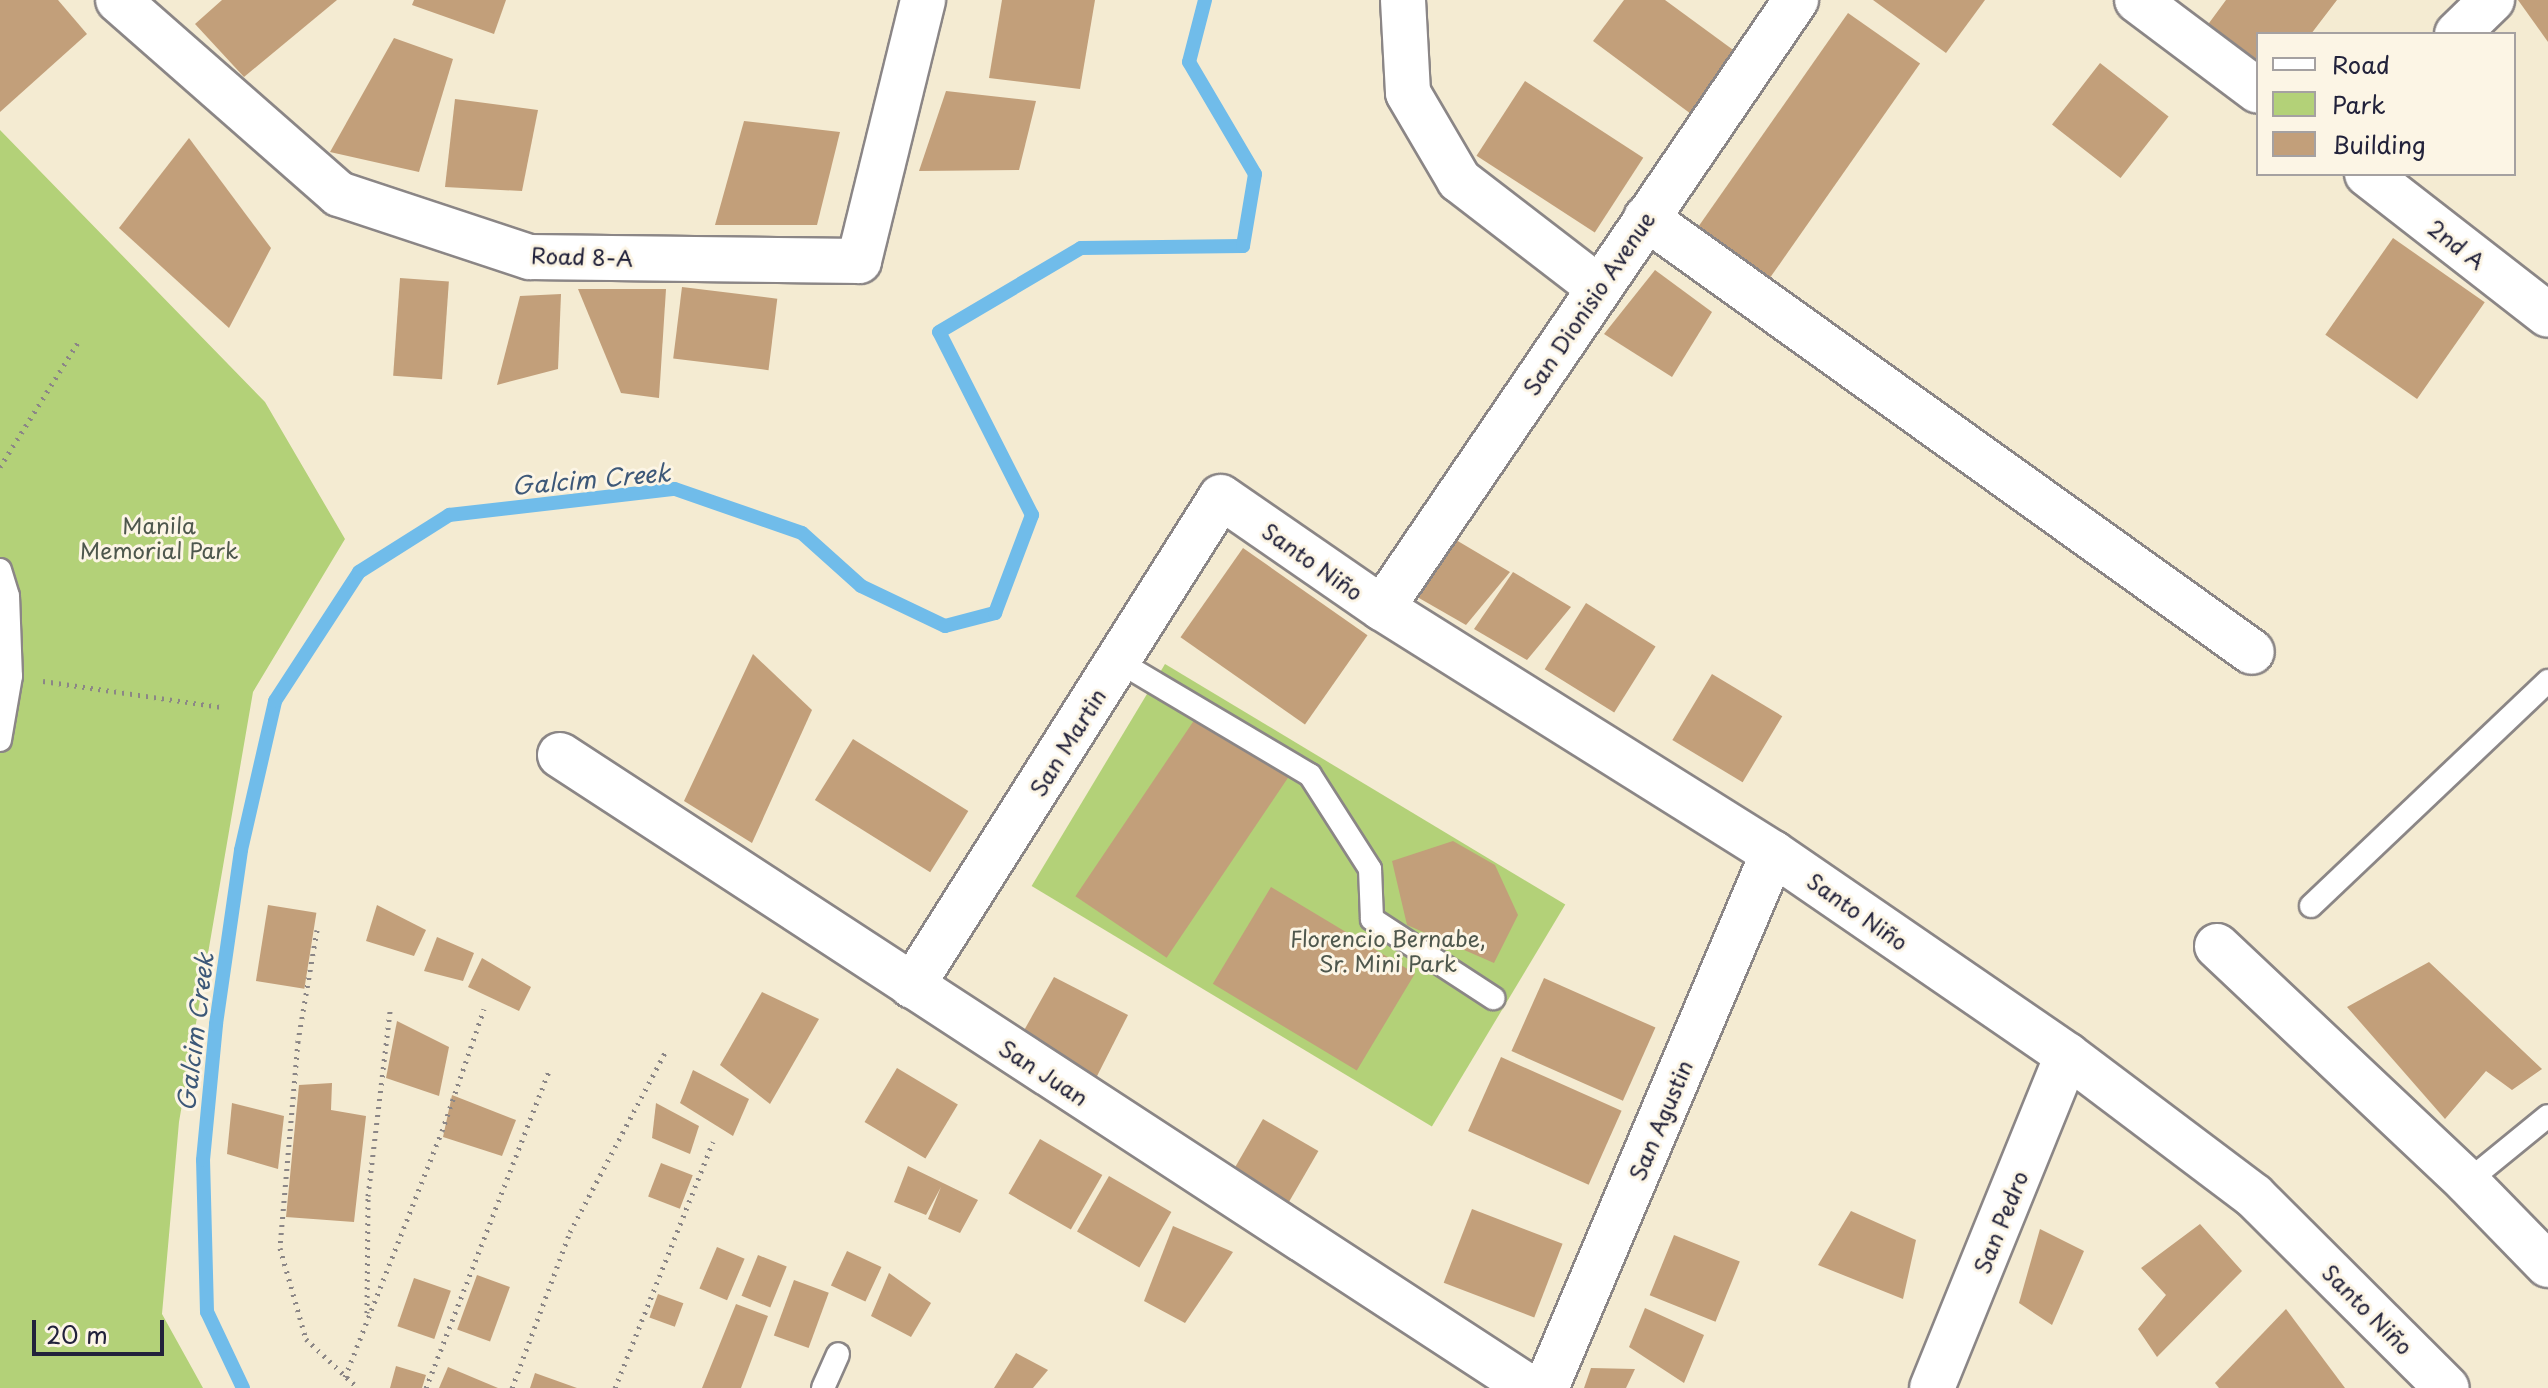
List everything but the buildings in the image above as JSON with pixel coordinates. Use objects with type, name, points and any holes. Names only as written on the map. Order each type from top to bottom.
[{"type":"street","name":"Road 8-A","points":[[118,0],[339,194],[530,257],[859,261],[923,0]]},
{"type":"street","points":[[1403,0],[1408,93],[1459,180],[1598,287]]},
{"type":"street","name":"San Dionisio Avenue","points":[[1382,608],[1796,0]]},
{"type":"street","points":[[2137,0],[2256,89]]},
{"type":"street","points":[[2459,32],[2492,0]]},
{"type":"street","name":"2nd A","points":[[2370,176],[2548,315]]},
{"type":"street","points":[[1646,218],[2252,652]]},
{"type":"street","name":"Santo Niño","points":[[1221,497],[1382,608],[1773,853],[2067,1055],[2254,1196],[2447,1388]]},
{"type":"street","name":"San Martin","points":[[912,986],[1221,497]]},
{"type":"street","name":"San Juan","points":[[560,755],[1530,1388]]},
{"type":"street","name":"San Agustin","points":[[1546,1388],[1773,853]]},
{"type":"street","points":[[2217,946],[2467,1182],[2548,1265]]},
{"type":"street","name":"San Pedro","points":[[1932,1388],[2067,1055]]},
{"type":"lane","points":[[0,570],[8,596],[11,676],[0,740]]},
{"type":"lane","points":[[1118,661],[1310,775],[1370,869],[1372,919],[1493,998]]},
{"type":"lane","points":[[2311,906],[2548,681]]},
{"type":"lane","points":[[2467,1182],[2548,1116]]},
{"type":"lane","points":[[823,1388],[838,1354]]},
{"type":"path","points":[[0,467],[78,342]]},
{"type":"path","points":[[11,676],[222,707]]},
{"type":"path","points":[[317,930],[298,1041],[280,1248],[306,1339],[358,1388]]},
{"type":"path","points":[[345,1377],[442,1131],[484,1009]]},
{"type":"path","points":[[366,1318],[368,1196],[390,1011]]},
{"type":"path","points":[[512,1388],[570,1232],[666,1051]]},
{"type":"path","points":[[426,1388],[549,1071]]},
{"type":"path","points":[[615,1388],[713,1142]]},
{"type":"green space","name":"Manila Memorial Park","points":[[0,130],[265,402],[345,539],[253,692],[179,1122],[162,1314],[203,1388],[0,1388]]},
{"type":"green space","name":"Florencio Bernabe, Sr. Mini Park","points":[[1165,664],[1565,905],[1432,1127],[1032,886]]},
{"type":"waterway","name":"Galcim Creek","points":[[243,1388],[207,1312],[203,1160],[216,1024],[241,850],[275,701],[359,572],[449,515],[675,489],[802,533],[861,586],[945,626],[995,613],[1032,515],[939,332],[1081,248],[1243,246],[1255,174],[1189,62],[1205,0]]}]
